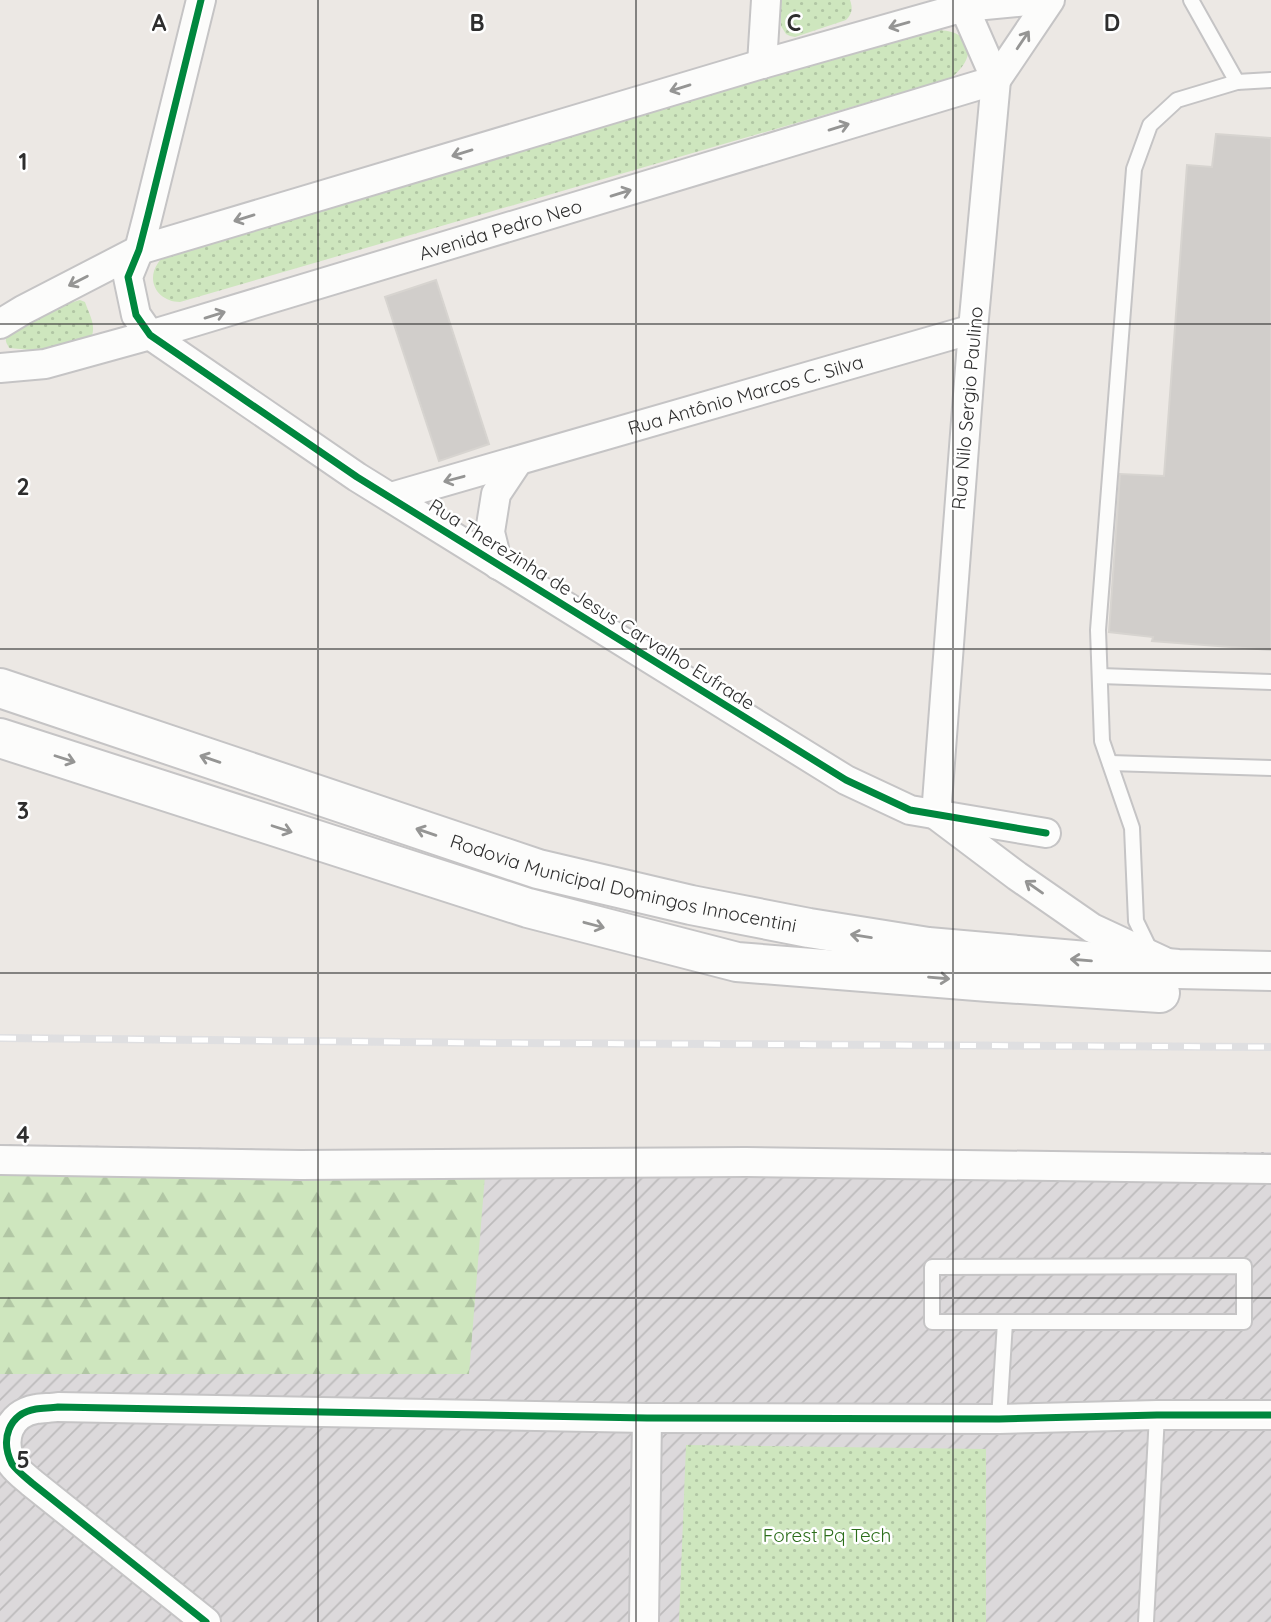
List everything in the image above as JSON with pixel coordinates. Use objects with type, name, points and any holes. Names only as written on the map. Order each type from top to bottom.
[{"type":"main road","name":"Rodovia Municipal Domingos Innocentini","points":[[0,688],[537,869],[605,886],[796,926],[928,947],[1271,971]]},
{"type":"main road","points":[[0,738],[528,908],[737,962],[1198,996],[1271,997]]},
{"type":"street","points":[[150,335],[136,315],[128,277],[139,250],[201,0]]},
{"type":"street","points":[[762,64],[766,0]]},
{"type":"street","points":[[932,0],[964,7]]},
{"type":"street","points":[[0,324],[139,250],[762,64],[964,7],[1038,0]]},
{"type":"street","points":[[996,80],[1050,0]]},
{"type":"street","name":"Rua Nilo Sergio Paulino","points":[[936,815],[973,329],[996,80],[964,7]]},
{"type":"street","name":"Avenida Pedro Neo","points":[[0,368],[45,364],[150,335],[996,80]]},
{"type":"street","name":"Rua Antônio Marcos C. Silva","points":[[391,497],[973,329]]},
{"type":"street","name":"Rua Therezinha de Jesus Carvalho Eufrade","points":[[150,335],[357,477],[846,780],[910,810],[1046,833]]},
{"type":"street","points":[[498,565],[490,532],[496,494],[518,461]]},
{"type":"street","points":[[936,815],[1092,928],[1165,962]]},
{"type":"street","points":[[0,1160],[301,1165],[746,1162],[1271,1169]]},
{"type":"street","points":[[206,1622],[13,1466],[4,1450],[2,1437],[15,1417],[34,1409],[58,1407],[647,1418],[999,1419],[1271,1415]]},
{"type":"street","points":[[644,1622],[647,1418]]},
{"type":"lane","points":[[1191,0],[1237,82]]},
{"type":"lane","points":[[1165,962],[1136,922],[1132,828],[1102,741],[1098,630],[1135,169],[1150,125],[1177,100],[1237,82],[1271,80]]},
{"type":"lane","points":[[1100,676],[1271,681]]},
{"type":"lane","points":[[1110,763],[1271,768]]},
{"type":"lane","points":[[1244,1266],[1244,1322],[1005,1322],[932,1322],[932,1267],[1244,1266]]},
{"type":"lane","points":[[999,1419],[1005,1322]]},
{"type":"lane","points":[[1146,1622],[1157,1415]]},
{"type":"shaded area","points":[[0,1144],[506,1153],[1271,1152],[1271,1622],[0,1622]]},
{"type":"green space","points":[[781,0],[850,0],[851,11],[846,20],[795,37],[786,34],[781,26]]},
{"type":"green space","points":[[933,30],[956,34],[968,45],[966,60],[951,78],[180,302],[160,295],[154,284],[154,270],[170,252]]},
{"type":"green space","points":[[80,300],[85,302],[92,320],[91,338],[54,352],[9,348],[6,338],[17,326],[38,314]]},
{"type":"green space","points":[[0,1170],[485,1175],[469,1374],[0,1374]]},
{"type":"green space","name":"Forest Pq Tech","points":[[686,1445],[986,1449],[986,1622],[679,1622]]},
{"type":"building","points":[[1216,134],[1271,138],[1271,650],[1152,641],[1153,637],[1109,632],[1120,474],[1164,476],[1187,165],[1212,167]]},
{"type":"building","points":[[436,280],[489,444],[439,461],[385,297]]},
{"type":"railway","points":[[0,1038],[1271,1047]]},
{"type":"cycle path","points":[[201,0],[139,250],[128,277],[136,315],[150,335],[357,477],[846,780],[910,810],[1046,833]]},
{"type":"cycle path","points":[[206,1622],[16,1469],[8,1455],[7,1437],[9,1429],[19,1416],[36,1409],[58,1407],[647,1418],[999,1419],[1271,1415]]}]
